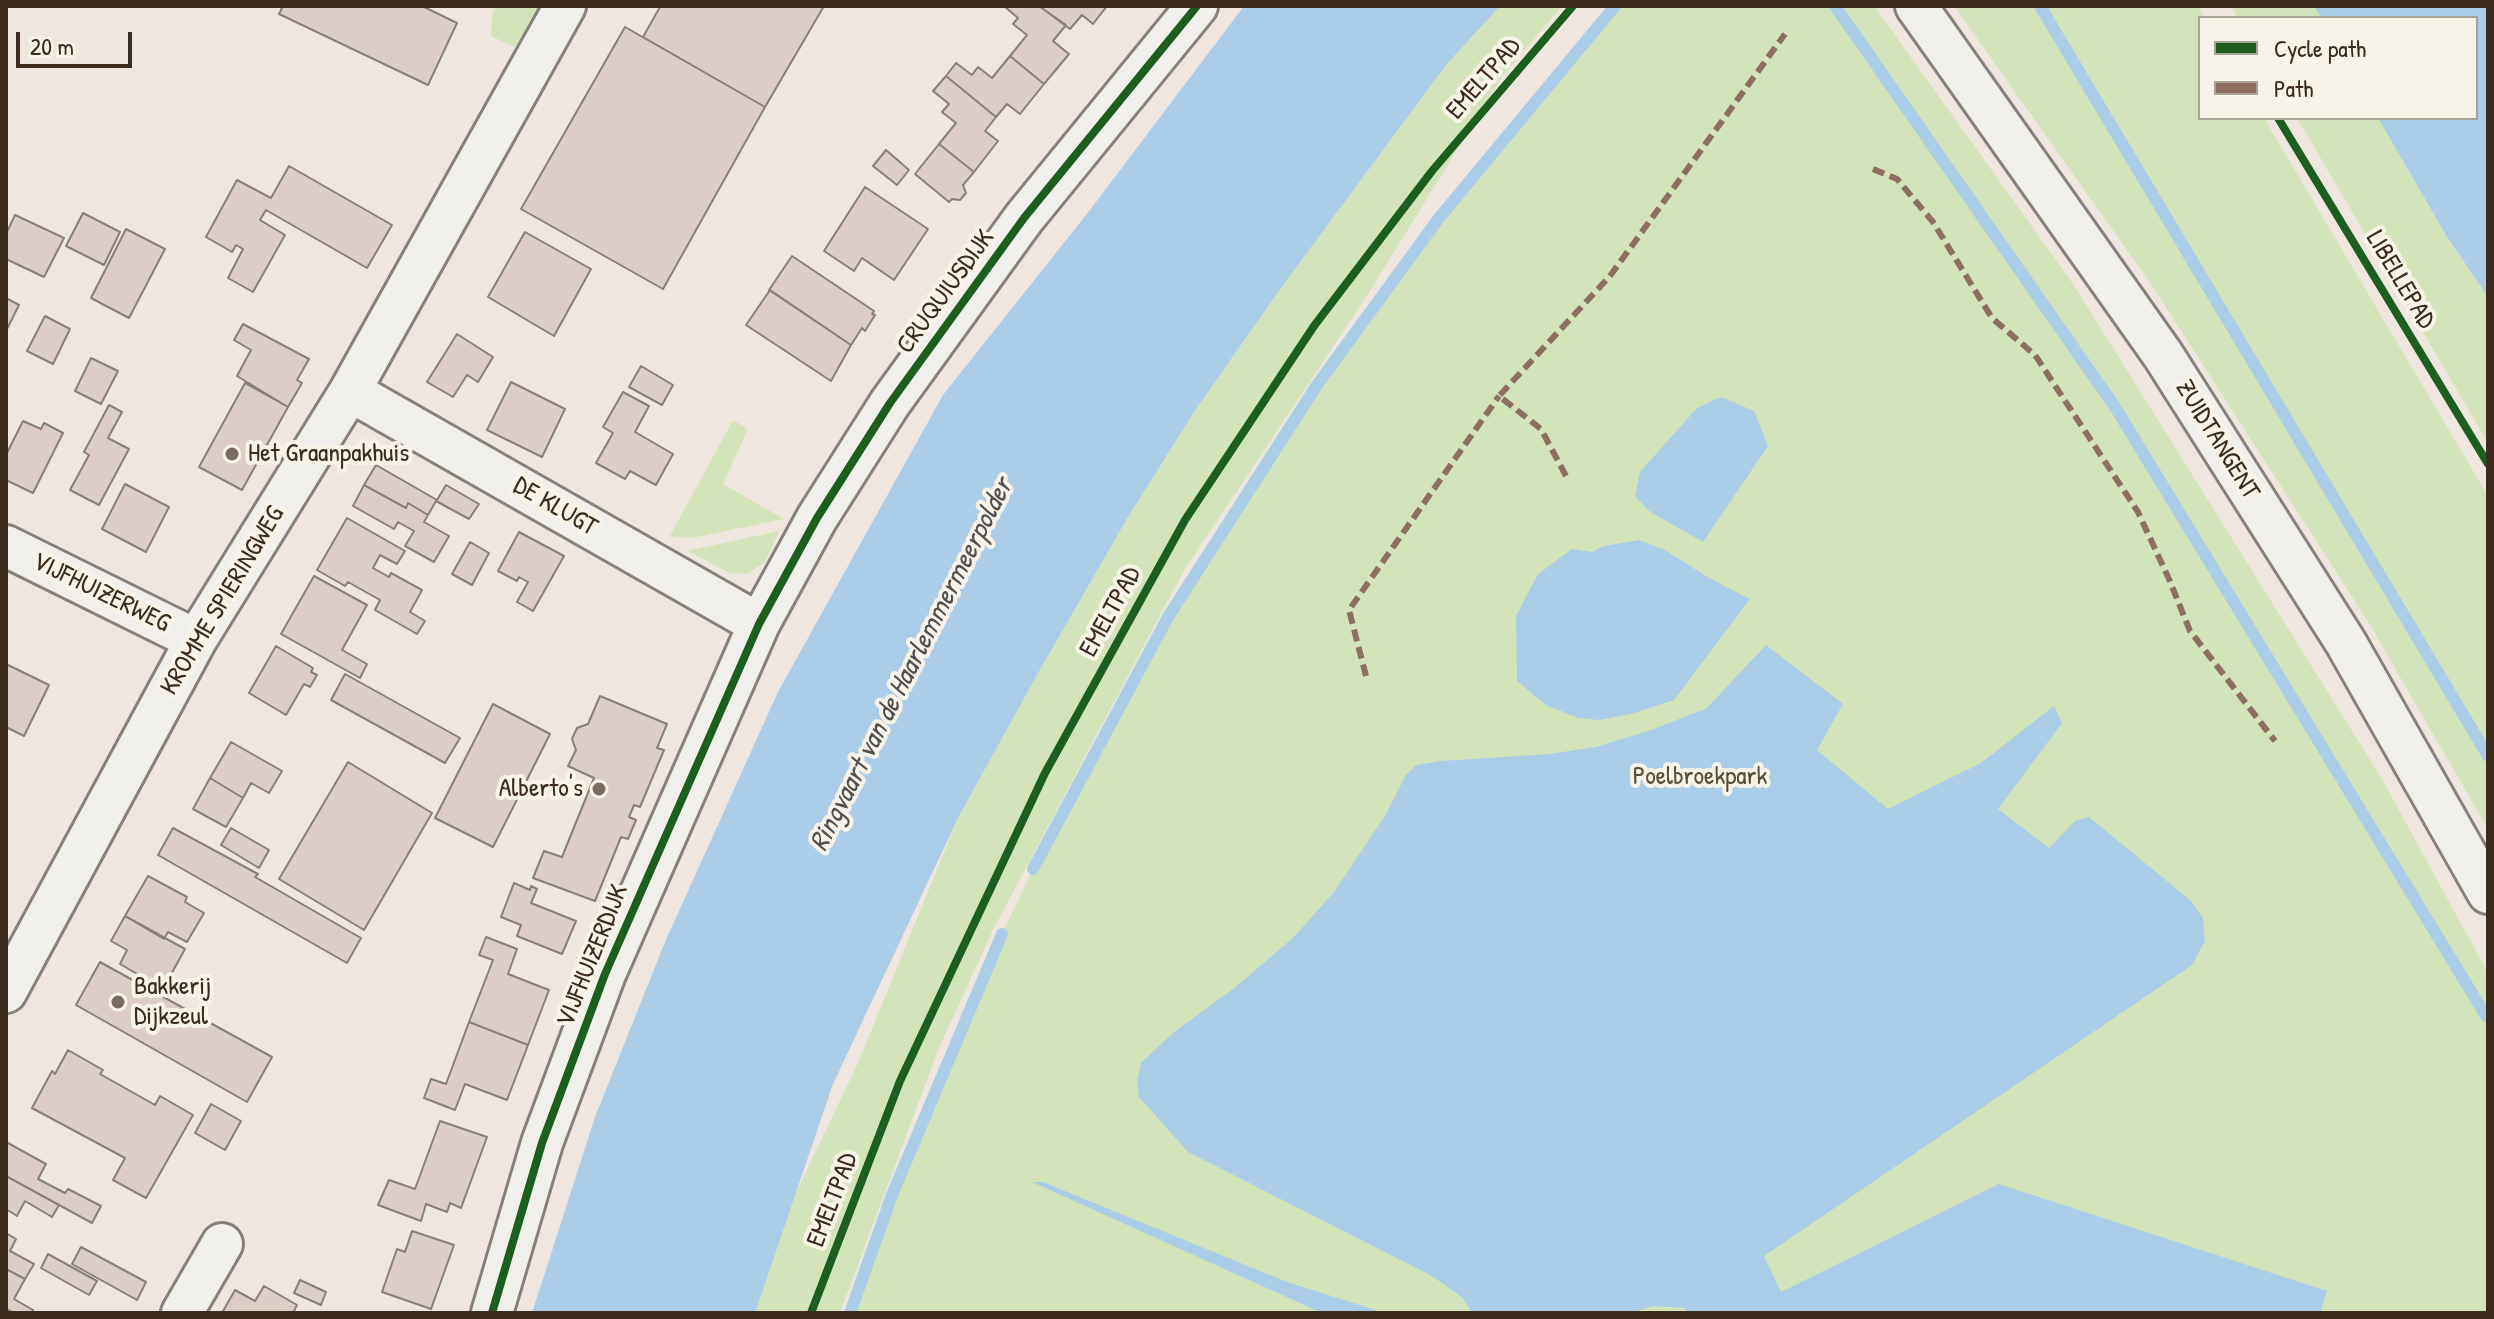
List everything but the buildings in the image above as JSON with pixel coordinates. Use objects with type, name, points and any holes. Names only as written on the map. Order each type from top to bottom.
[{"type":"street","name":"KROMME SPIERINGWEG","points":[[6,992],[196,640],[350,391],[565,6]]},
{"type":"street","name":"CRUQUIUSDIJK","points":[[759,624],[817,518],[890,403],[1024,218],[1197,6]]},
{"type":"street","name":"ZUIDTANGENT","points":[[1916,6],[2171,368],[2346,643],[2488,893]]},
{"type":"street","name":"DE KLUGT","points":[[350,391],[759,624]]},
{"type":"street","name":"VIJFHUIZERWEG","points":[[6,546],[196,640]]},
{"type":"street","name":"VIJFHUIZERDIJK","points":[[492,1313],[542,1143],[605,974],[759,624]]},
{"type":"street","points":[[182,1313],[222,1244]]},
{"type":"green space","points":[[497,6],[546,6],[521,50],[491,36],[492,15]]},
{"type":"green space","points":[[1500,6],[1562,6],[1502,77],[1365,299],[1183,572],[994,928],[938,1050],[840,1313],[755,1313],[793,1199],[858,1063],[958,818],[1037,675],[1128,517],[1194,412],[1281,288],[1446,65]]},
{"type":"green space","name":"Poelbroekpark","points":[[1615,6],[1881,6],[1877,10],[2073,284],[2382,779],[2488,973],[2488,1313],[850,1313],[892,1195],[1002,934],[1033,869],[1168,617],[1317,385],[1439,218]]},
{"type":"green space","points":[[1954,6],[2198,6],[2204,16],[2198,16],[2198,120],[2265,120],[2488,496],[2488,829],[2367,620],[2151,284]]},
{"type":"green space","points":[[2231,6],[2314,6],[2320,16],[2237,16]]},
{"type":"green space","points":[[2298,120],[2379,120],[2447,237],[2488,297],[2488,443]]},
{"type":"green space","points":[[733,420],[748,429],[723,484],[784,519],[692,538],[670,536]]},
{"type":"green space","points":[[779,531],[765,562],[747,574],[730,573],[687,551]]},
{"type":"water","name":"Ringvaart van de Haarlemmermeerpolder","points":[[1244,6],[1500,6],[1446,65],[1281,288],[1194,412],[1128,517],[1037,675],[958,818],[833,1084],[755,1313],[532,1313],[595,1117],[665,942],[778,692],[943,395],[1090,210]]},
{"type":"water","points":[[2314,6],[2488,6],[2488,297],[2447,237],[2379,120],[2478,120],[2478,16],[2320,16]]},
{"type":"water","points":[[1721,397],[1754,411],[1768,446],[1703,542],[1649,511],[1635,496],[1640,472],[1697,408]]},
{"type":"water","points":[[1639,540],[1665,550],[1750,599],[1674,700],[1631,714],[1599,720],[1578,718],[1546,705],[1517,681],[1516,616],[1538,574],[1572,549],[1592,552],[1604,546]]},
{"type":"water","points":[[1766,645],[1843,704],[1817,750],[1888,809],[1981,763],[2054,706],[2062,723],[1998,809],[2049,848],[2075,821],[2089,817],[2190,900],[2203,918],[2205,941],[2192,965],[1764,1256],[1781,1292],[1999,1184],[2327,1291],[2320,1313],[1688,1313],[1684,1308],[1653,1306],[1631,1313],[1472,1313],[1463,1298],[1432,1276],[1188,1152],[1139,1097],[1137,1082],[1141,1063],[1174,1032],[1233,989],[1294,937],[1334,892],[1386,814],[1406,775],[1416,765],[1596,747],[1651,730],[1707,708]]},
{"type":"water","points":[[1032,1182],[1043,1182],[1287,1282],[1385,1313],[1322,1313]]},
{"type":"waterway","points":[[1033,869],[1168,617],[1317,385],[1439,218],[1615,6]]},
{"type":"waterway","points":[[1835,6],[2115,407],[2486,1016]]},
{"type":"waterway","points":[[2040,6],[2488,756]]},
{"type":"waterway","points":[[850,1313],[892,1195],[1002,934]]},
{"type":"marked path","points":[[1566,476],[1541,429],[1499,396],[1610,276],[1785,34]]},
{"type":"marked path","points":[[1873,169],[1897,179],[1933,222],[1992,318],[2035,355],[2138,512],[2190,631],[2275,741]]},
{"type":"marked path","points":[[1366,676],[1349,610],[1499,396]]},
{"type":"cycle path","points":[[492,1313],[542,1143],[605,974],[759,624],[817,518],[890,403],[1024,218],[1197,6]]},
{"type":"cycle path","name":"EMELTPAD","points":[[811,1313],[900,1081],[1045,773],[1185,520],[1314,326],[1432,171],[1573,6]]},
{"type":"cycle path","name":"LIBELLEPAD","points":[[2279,120],[2488,464]]},
{"type":"place","name":"Het Graanpakhuis","points":[[232,454]]},
{"type":"place","name":"Alberto's","points":[[599,789]]},
{"type":"place","name":"Bakkerij Dijkzeul","points":[[118,1002]]}]
